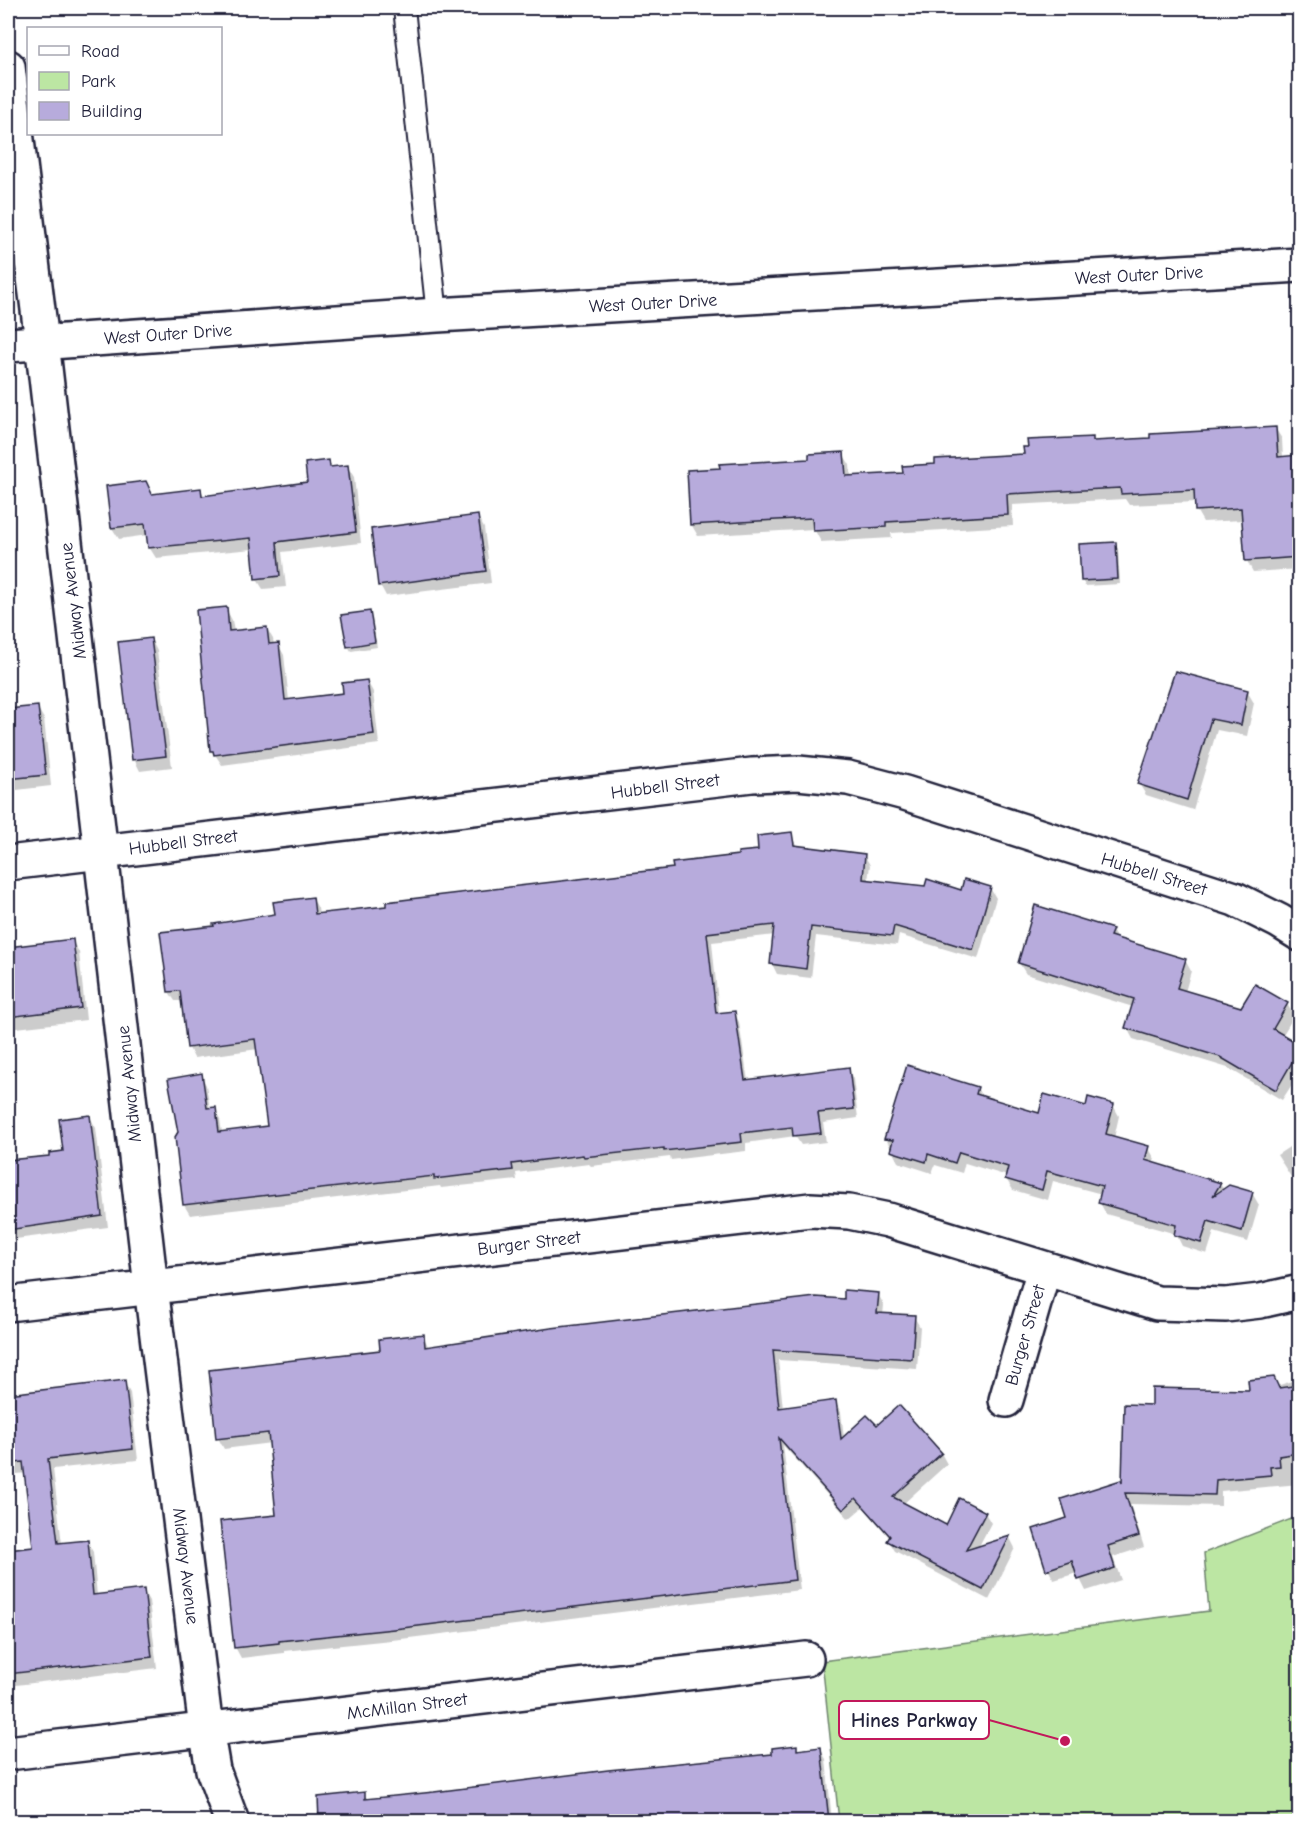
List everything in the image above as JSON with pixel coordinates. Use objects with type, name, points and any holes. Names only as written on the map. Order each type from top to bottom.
[{"type":"street","name":"Midway Avenue","points":[[8,67],[102,852],[151,1287],[206,1729],[213,1770],[232,1821]]},
{"type":"street","name":"West Outer Drive","points":[[8,345],[437,315],[1299,266]]},
{"type":"street","name":"Hubbell Street","points":[[8,863],[752,775],[798,773],[848,778],[905,793],[1235,899],[1279,921],[1299,934]]},
{"type":"street","name":"Burger Street","points":[[8,1304],[810,1210],[849,1212],[888,1220],[1157,1303],[1226,1305],[1260,1301],[1299,1292]]},
{"type":"street","name":"Burger Street","points":[[1006,1400],[1044,1269]]},
{"type":"street","name":"McMillan Street","points":[[8,1753],[806,1659]]},
{"type":"lane","points":[[404,8],[437,315]]},
{"type":"green space","points":[[1299,1516],[1299,1821],[839,1821],[822,1661],[1209,1611],[1204,1553]]},
{"type":"building","points":[[1276,427],[1278,457],[1299,455],[1299,557],[1245,561],[1241,508],[1195,511],[1194,490],[1121,494],[1120,488],[1007,494],[1008,515],[886,522],[886,527],[813,531],[812,518],[690,525],[687,470],[720,468],[719,464],[809,459],[809,454],[844,452],[846,476],[903,473],[902,466],[935,464],[935,459],[1024,454],[1023,447],[1028,447],[1027,440],[1093,437],[1093,441],[1150,438],[1150,434]]},
{"type":"building","points":[[329,460],[330,467],[348,465],[356,532],[277,542],[280,576],[255,579],[251,538],[148,548],[145,524],[111,528],[106,486],[146,481],[152,494],[201,488],[202,496],[307,482],[305,463]]},
{"type":"building","points":[[478,515],[486,571],[378,586],[371,529]]},
{"type":"building","points":[[1116,542],[1118,579],[1081,581],[1079,544]]},
{"type":"building","points":[[227,607],[229,631],[267,627],[269,644],[279,643],[285,700],[343,693],[342,683],[367,680],[374,734],[214,755],[213,751],[210,751],[196,610]]},
{"type":"building","points":[[370,611],[375,642],[347,647],[341,615]]},
{"type":"building","points":[[151,638],[166,756],[132,760],[118,642]]},
{"type":"building","points":[[1175,671],[1248,690],[1241,725],[1211,719],[1187,800],[1137,784]]},
{"type":"building","points":[[38,706],[46,775],[8,779],[8,709]]},
{"type":"building","points":[[792,832],[794,845],[865,854],[863,879],[925,886],[927,879],[961,890],[964,879],[991,887],[973,950],[894,926],[892,936],[811,927],[806,969],[770,964],[774,925],[707,933],[716,1013],[735,1011],[745,1080],[849,1067],[854,1109],[818,1113],[821,1133],[793,1136],[792,1127],[741,1133],[742,1142],[664,1151],[664,1148],[584,1157],[583,1155],[512,1164],[513,1170],[434,1179],[434,1176],[183,1205],[175,1137],[178,1132],[168,1079],[202,1073],[207,1108],[216,1107],[219,1132],[267,1126],[255,1039],[187,1048],[180,991],[168,992],[160,932],[214,926],[213,924],[275,914],[273,902],[313,897],[315,914],[386,906],[386,902],[673,868],[672,863],[738,855],[738,852],[758,850],[757,836]]},
{"type":"building","points":[[1035,905],[1113,929],[1110,936],[1186,959],[1177,988],[1241,1007],[1255,984],[1288,1003],[1273,1029],[1299,1044],[1299,1050],[1276,1090],[1220,1057],[1125,1028],[1134,999],[1018,963]]},
{"type":"building","points":[[73,939],[81,1008],[8,1017],[8,947]]},
{"type":"building","points":[[907,1065],[978,1087],[976,1094],[1039,1113],[1044,1094],[1086,1106],[1088,1097],[1114,1104],[1106,1134],[1149,1146],[1145,1160],[1221,1183],[1213,1196],[1229,1185],[1253,1192],[1242,1231],[1208,1221],[1201,1243],[1174,1235],[1176,1225],[1098,1203],[1102,1186],[1047,1171],[1042,1190],[1005,1179],[1008,1167],[959,1152],[955,1163],[928,1154],[926,1162],[890,1151],[893,1140],[884,1139]]},
{"type":"building","points":[[90,1115],[102,1216],[8,1230],[8,1160],[49,1156],[49,1153],[63,1151],[59,1119]]},
{"type":"building","points":[[844,1290],[879,1293],[877,1313],[915,1315],[912,1359],[773,1350],[779,1408],[836,1400],[841,1439],[867,1415],[877,1425],[899,1405],[942,1453],[893,1497],[946,1525],[959,1498],[986,1512],[966,1550],[1010,1536],[983,1590],[887,1541],[890,1536],[856,1498],[843,1510],[779,1438],[795,1580],[234,1648],[220,1521],[276,1515],[268,1433],[216,1439],[209,1370],[380,1350],[379,1339],[424,1334],[425,1347],[551,1328],[816,1297],[844,1299]]},
{"type":"building","points":[[1274,1377],[1279,1388],[1299,1385],[1299,1453],[1279,1456],[1280,1466],[1270,1467],[1271,1475],[1216,1480],[1215,1495],[1125,1493],[1139,1536],[1108,1546],[1115,1568],[1078,1580],[1072,1561],[1046,1570],[1033,1529],[1067,1518],[1061,1499],[1121,1480],[1122,1483],[1124,1404],[1152,1405],[1152,1388],[1249,1390],[1248,1380]]},
{"type":"building","points":[[125,1380],[133,1449],[48,1459],[58,1543],[88,1540],[93,1595],[144,1589],[152,1657],[8,1674],[8,1604],[10,1604],[8,1550],[33,1547],[23,1462],[8,1464],[8,1394]]},
{"type":"building","points":[[797,1745],[797,1750],[821,1747],[829,1821],[319,1821],[318,1797],[365,1792],[365,1799],[434,1792],[608,1770],[772,1754],[772,1748]]},
{"type":"place","name":"Hines Parkway","points":[[1065,1741]]}]
